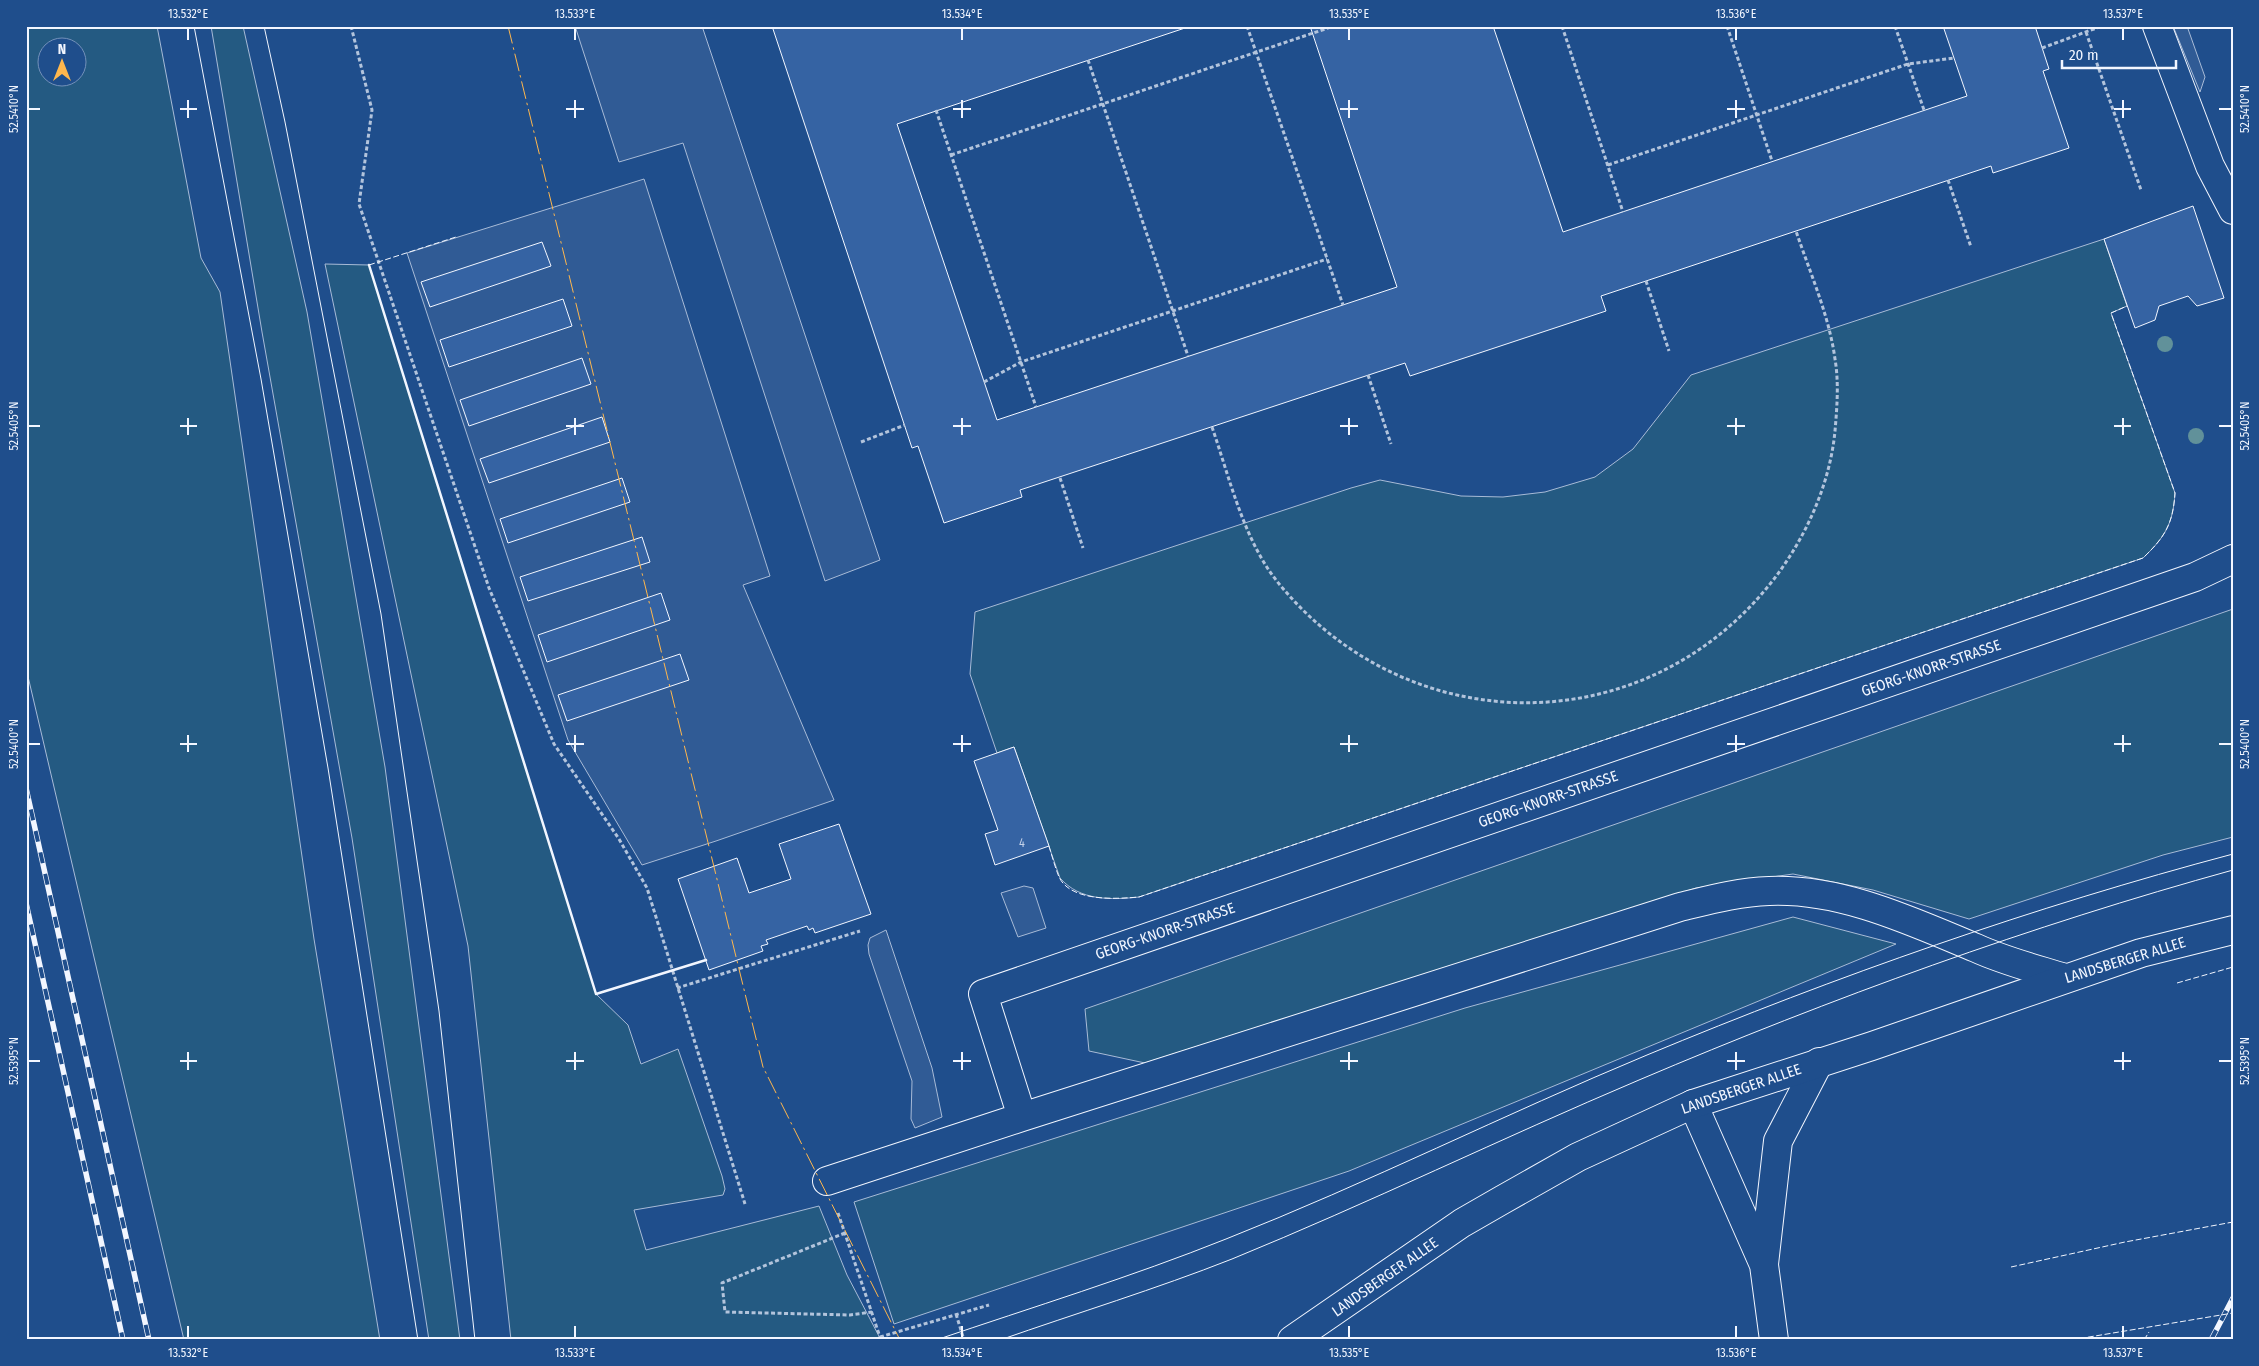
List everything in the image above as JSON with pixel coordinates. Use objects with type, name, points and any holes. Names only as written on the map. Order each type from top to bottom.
[{"type":"street","points":[[2157,26],[2210,166],[2233,210]]},
{"type":"street","name":"GEORG-KNORR-STRASSE","points":[[1022,1117],[983,994],[2195,577],[2233,559]]},
{"type":"street","points":[[827,1182],[1022,1117],[1680,907],[1732,895],[1770,891],[1815,894],[1878,909],[1977,949],[2066,978]]},
{"type":"street","name":"LANDSBERGER ALLEE","points":[[1292,1340],[1478,1214],[1578,1157],[1693,1104],[1872,1046],[2141,953],[2233,930]]},
{"type":"street","points":[[1774,1340],[1764,1265],[1778,1142],[1819,1062]]},
{"type":"street","points":[[1693,1104],[1764,1265]]},
{"type":"path","points":[[351,26],[372,110],[359,204],[493,597],[554,744],[618,839],[647,888],[746,1204]]},
{"type":"path","points":[[1247,26],[1343,304]]},
{"type":"path","points":[[951,155],[1334,26]]},
{"type":"path","points":[[1562,26],[1623,212]]},
{"type":"path","points":[[1726,26],[1772,161]]},
{"type":"path","points":[[1895,26],[1924,110]]},
{"type":"path","points":[[2042,48],[2102,26]]},
{"type":"path","points":[[2086,32],[2140,190]]},
{"type":"path","points":[[1608,165],[1908,64],[1954,58]]},
{"type":"path","points":[[1088,60],[1188,356]]},
{"type":"path","points":[[936,110],[1036,407]]},
{"type":"path","points":[[1948,180],[1971,248]]},
{"type":"path","points":[[1212,427],[1249,532],[1262,560],[1278,584],[1309,617],[1344,646],[1383,670],[1426,687],[1470,699],[1516,703],[1561,701],[1606,693],[1649,678],[1690,657],[1727,629],[1760,598],[1782,569],[1809,522],[1825,479],[1833,443],[1838,389],[1835,360],[1828,327],[1796,231]]},
{"type":"path","points":[[984,382],[1021,362],[1327,259]]},
{"type":"path","points":[[1646,281],[1668,351]]},
{"type":"path","points":[[1368,375],[1391,444]]},
{"type":"path","points":[[861,442],[905,425]]},
{"type":"path","points":[[1060,478],[1083,548]]},
{"type":"path","points":[[677,988],[860,932]]},
{"type":"path","points":[[872,1312],[850,1315],[725,1312],[722,1283],[845,1234],[872,1312],[881,1338],[989,1304]]},
{"type":"path","points":[[956,1314],[964,1340]]},
{"type":"shaded area","points":[[26,26],[157,26],[201,258],[220,292],[314,939],[380,1340],[184,1340],[26,668]]},
{"type":"shaded area","points":[[211,26],[243,26],[307,312],[385,767],[460,1340],[429,1340],[352,838],[262,332]]},
{"type":"shaded area","points":[[575,26],[702,26],[880,560],[825,581],[683,143],[619,162]]},
{"type":"shaded area","points":[[2173,26],[2187,26],[2205,77],[2200,92]]},
{"type":"shaded area","points":[[644,179],[770,576],[743,585],[834,800],[642,865],[568,740],[407,253]]},
{"type":"shaded area","points":[[2104,239],[2127,306],[2111,313],[2175,493],[2170,522],[2157,543],[2143,558],[1139,897],[1118,899],[1086,895],[1068,886],[1060,878],[1014,747],[997,753],[970,674],[975,612],[1380,480],[1461,496],[1503,497],[1545,492],[1595,477],[1633,449],[1691,375]]},
{"type":"shaded area","points":[[325,264],[369,265],[596,994],[628,1025],[641,1064],[678,1049],[722,1176],[725,1189],[723,1195],[634,1210],[646,1250],[819,1206],[847,1275],[881,1340],[511,1340],[468,946]]},
{"type":"shaded area","points":[[2233,609],[2233,837],[2163,855],[1969,919],[1873,890],[1793,874],[1696,888],[1145,1063],[1089,1051],[1085,1009]]},
{"type":"shaded area","points":[[1024,886],[1033,888],[1046,928],[1018,937],[1001,893]]},
{"type":"shaded area","points":[[1793,917],[1896,944],[1349,1171],[894,1324],[854,1202],[1465,1008]]},
{"type":"shaded area","points":[[886,930],[932,1068],[942,1117],[915,1128],[911,1119],[912,1081],[869,954],[868,945],[870,938]]},
{"type":"building","points":[[772,26],[1191,26],[897,124],[997,420],[1397,287],[1310,26],[1493,26],[1563,232],[1967,96],[1943,26],[2035,26],[2049,69],[2043,71],[2069,148],[1993,173],[1991,166],[1601,296],[1606,311],[1410,376],[1405,363],[1020,490],[1022,497],[944,523],[918,446],[912,448]]},
{"type":"building","points":[[2193,206],[2224,298],[2197,306],[2188,296],[2159,306],[2155,320],[2135,328],[2104,239]]},
{"type":"building","points":[[542,242],[551,266],[430,307],[421,282]]},
{"type":"building","points":[[563,299],[572,326],[449,367],[440,340]]},
{"type":"building","points":[[582,358],[591,384],[469,426],[460,400]]},
{"type":"building","points":[[602,417],[610,442],[489,483],[480,459]]},
{"type":"building","points":[[622,478],[630,502],[508,543],[500,519]]},
{"type":"building","points":[[642,537],[650,562],[528,601],[520,577]]},
{"type":"building","points":[[661,593],[670,620],[547,662],[538,635]]},
{"type":"building","points":[[680,654],[689,680],[567,721],[558,695]]},
{"type":"building","points":[[1014,747],[1049,846],[995,865],[985,834],[998,830],[974,761]]},
{"type":"building","points":[[839,824],[871,914],[815,933],[813,928],[809,930],[807,926],[766,940],[768,944],[761,946],[763,951],[709,970],[678,879],[737,858],[749,893],[791,879],[779,844]]},
{"type":"tram line","points":[[194,26],[261,379],[328,768],[418,1340]]},
{"type":"tram line","points":[[264,26],[285,122],[381,614],[439,1011],[475,1340]]},
{"type":"tram line","points":[[936,1340],[1118,1279],[1226,1239],[1332,1195],[1647,1055],[1863,971],[2010,920],[2233,854]]},
{"type":"tram line","points":[[1000,1340],[1145,1291],[1232,1259],[1334,1216],[1639,1080],[1858,992],[2007,939],[2233,870]]},
{"type":"railway","points":[[26,788],[149,1340]]},
{"type":"railway","points":[[26,903],[123,1340]]},
{"type":"railway","points":[[2211,1340],[2233,1298]]},
{"type":"fence","points":[[369,265],[456,237]]},
{"type":"fence","points":[[1049,846],[1059,877],[1073,891],[1095,897],[1139,897],[2143,558],[2157,543],[2170,522],[2175,493],[2111,313],[2127,306]]},
{"type":"fence","points":[[2177,983],[2233,967]]},
{"type":"fence","points":[[2011,1267],[2125,1242],[2233,1222]]},
{"type":"fence","points":[[2071,1340],[2233,1313]]},
{"type":"fence","points":[[2144,1340],[2149,1332]]},
{"type":"wall","points":[[369,265],[596,994],[706,960]]},
{"type":"power","points":[[508,26],[763,1067],[900,1340]]}]
